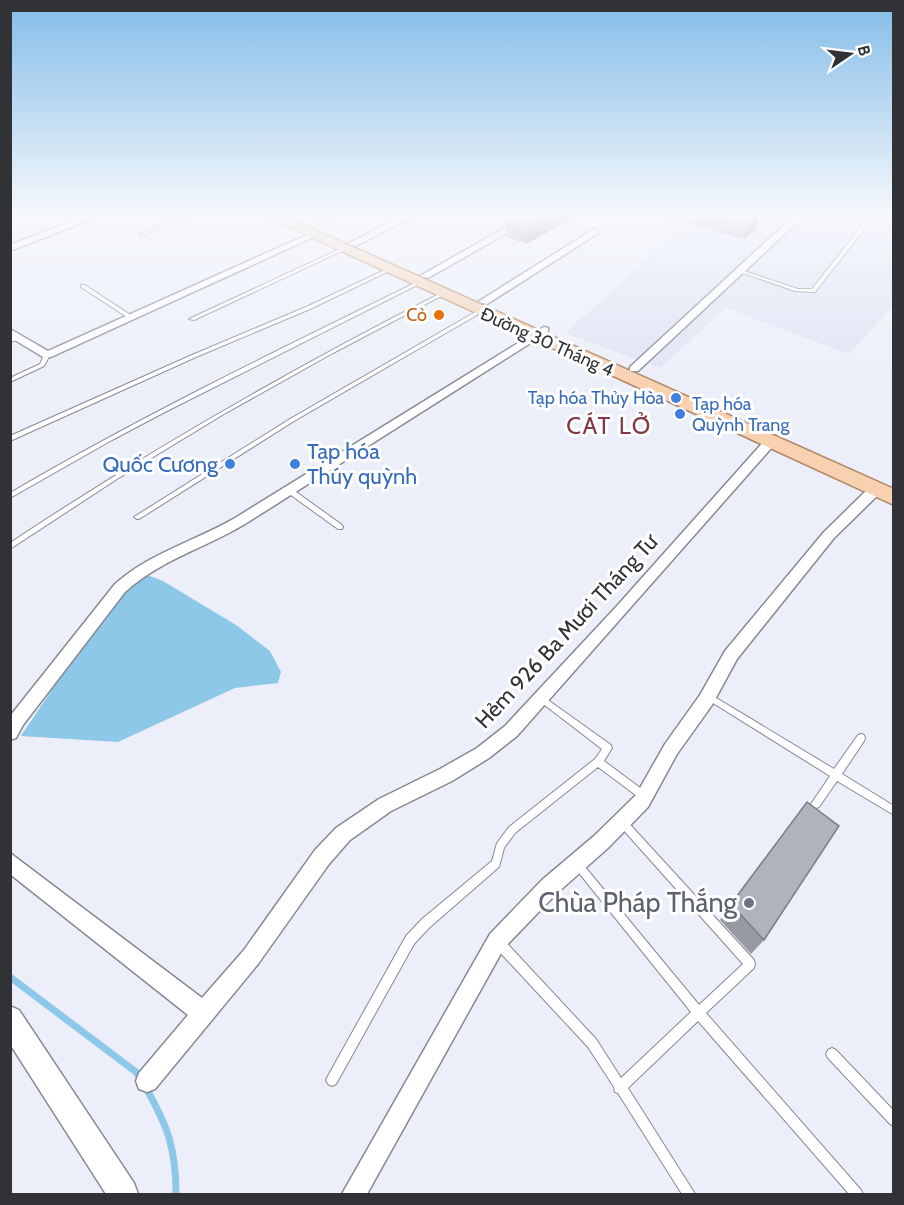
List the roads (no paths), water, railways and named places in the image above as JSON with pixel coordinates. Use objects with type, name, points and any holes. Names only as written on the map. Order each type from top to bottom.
[{"type":"main road","name":"Đường 30 Tháng 4","points":[[390,270],[422,280],[443,294],[481,307]]},
{"type":"main road","name":"Đường 30 Tháng 4","points":[[400,270],[629,373],[894,484]]},
{"type":"main road","name":"Đường 30 Tháng 4","points":[[629,373],[770,442],[894,498]]},
{"type":"street","points":[[13,337],[47,355],[227,270]]},
{"type":"street","points":[[422,280],[439,270]]},
{"type":"street","points":[[481,307],[536,270]]},
{"type":"street","points":[[629,373],[739,272]]},
{"type":"street","points":[[13,724],[120,588],[140,571],[158,560],[210,539],[539,333]]},
{"type":"street","name":"Hẻm 926 Ba Mươi Tháng Tư","points":[[147,1082],[251,957],[322,857],[343,834],[385,805],[446,775],[483,753],[511,731],[621,611],[770,442]]},
{"type":"street","points":[[354,1194],[497,941],[549,888],[621,822],[644,796],[671,749],[708,696],[731,655],[829,535],[875,490]]},
{"type":"street","points":[[10,862],[204,1013]]},
{"type":"street","points":[[10,1019],[123,1194]]},
{"type":"lane","points":[[192,319],[298,270]]},
{"type":"lane","points":[[10,440],[389,270]]},
{"type":"lane","points":[[739,272],[797,290],[813,291],[829,270]]},
{"type":"lane","points":[[10,496],[129,427],[422,280]]},
{"type":"lane","points":[[83,286],[129,316]]},
{"type":"lane","points":[[10,548],[144,459],[218,415],[443,294]]},
{"type":"lane","points":[[137,517],[292,420],[481,307]]},
{"type":"lane","points":[[10,380],[42,365],[47,355]]},
{"type":"lane","points":[[290,491],[340,527]]},
{"type":"lane","points":[[708,696],[894,811]]},
{"type":"lane","points":[[332,1080],[410,940],[426,923],[496,864],[500,846],[512,830],[598,762],[608,748],[541,698]]},
{"type":"lane","points":[[816,804],[861,738]]},
{"type":"lane","points":[[598,762],[644,796]]},
{"type":"lane","points":[[619,1088],[750,964],[621,822]]},
{"type":"lane","points":[[577,864],[699,1014],[857,1194]]},
{"type":"lane","points":[[497,941],[592,1043],[689,1194]]},
{"type":"lane","points":[[832,1054],[894,1120]]},
{"type":"water","points":[[147,575],[163,581],[236,625],[270,651],[281,672],[278,683],[235,688],[118,742],[21,736],[63,674],[119,599]]},
{"type":"waterway","points":[[10,977],[136,1072],[140,1078]]},
{"type":"waterway","points":[[146,1088],[169,1139],[176,1178],[176,1194]]},
{"type":"place","name":"Cỏ","points":[[439,315]]},
{"type":"place","name":"Tạp hóa Thủy Hòa","points":[[676,398]]},
{"type":"place","name":"Tạp hóa Quỳnh Trang","points":[[680,414]]},
{"type":"place","name":"Quốc Cương","points":[[230,464]]},
{"type":"place","name":"Tạp hóa Thúy quỳnh","points":[[295,464]]},
{"type":"place","name":"Chùa Pháp Thắng","points":[[749,903]]},
{"type":"district","name":"CÁT LỞ","points":[[609,426]]}]
